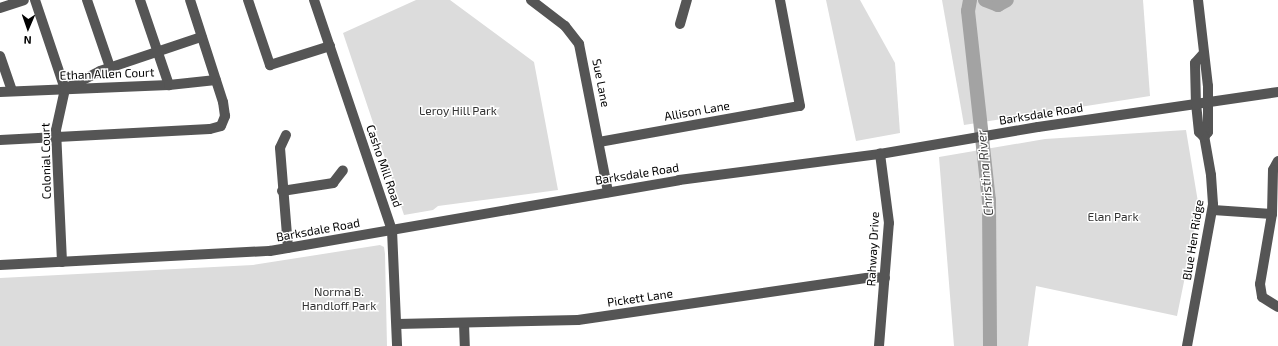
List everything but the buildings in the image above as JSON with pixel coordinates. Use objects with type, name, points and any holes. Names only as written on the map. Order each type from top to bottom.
[{"type":"street","points":[[0,8],[24,0]]},
{"type":"street","points":[[35,0],[64,89],[110,67],[201,37]]},
{"type":"street","points":[[87,0],[110,67]]},
{"type":"street","points":[[140,0],[168,85]]},
{"type":"street","points":[[0,140],[217,128],[224,120],[225,110],[190,0]]},
{"type":"street","points":[[248,0],[270,65],[330,46]]},
{"type":"street","name":"Casho Mill Road","points":[[314,0],[392,230],[397,346]]},
{"type":"street","name":"Sue Lane","points":[[531,0],[565,26],[579,44],[608,192]]},
{"type":"street","points":[[680,24],[687,0]]},
{"type":"street","name":"Allison Lane","points":[[599,142],[800,106],[780,0]]},
{"type":"street","name":"Blue Hen Ridge","points":[[1198,0],[1208,103],[1208,132],[1204,137]]},
{"type":"street","name":"Blue Hen Ridge","points":[[1187,346],[1213,210],[1212,186],[1204,137],[1199,132],[1196,104],[1195,63],[1204,53]]},
{"type":"street","points":[[0,56],[12,91]]},
{"type":"street","name":"Ethan Allen Court","points":[[0,92],[168,85],[216,80]]},
{"type":"street","name":"Colonial Court","points":[[62,262],[57,137],[58,117],[64,89]]},
{"type":"street","name":"Barksdale Road","points":[[0,265],[240,254],[288,248],[608,192],[880,154],[977,137],[1278,92]]},
{"type":"street","points":[[286,135],[280,148],[282,192],[288,248]]},
{"type":"street","name":"Rahway Drive","points":[[879,346],[889,209],[880,154]]},
{"type":"street","points":[[1278,161],[1273,170],[1272,214],[1260,291],[1266,302],[1278,308]]},
{"type":"street","points":[[282,192],[333,183],[343,170]]},
{"type":"street","points":[[1213,210],[1272,214]]},
{"type":"street","name":"Pickett Lane","points":[[397,324],[578,320],[871,277],[885,278]]},
{"type":"street","points":[[464,323],[465,346]]},
{"type":"green space","name":"Leroy Hill Park","points":[[416,0],[450,0],[534,62],[558,190],[438,206],[433,210],[404,215],[343,33]]},
{"type":"green space","points":[[826,0],[860,0],[895,63],[900,133],[856,141]]},
{"type":"green space","points":[[942,0],[1143,0],[1150,96],[964,125]]},
{"type":"green space","name":"Elan Park","points":[[1186,130],[1199,208],[1177,316],[1036,286],[1028,346],[954,346],[939,157],[1045,139]]},
{"type":"green space","name":"Norma B. Handloff Park","points":[[380,245],[384,247],[385,254],[387,346],[0,346],[0,278],[253,265]]},
{"type":"waterway","name":"Christina River","points":[[970,0],[968,11],[989,200],[990,346]]},
{"type":"waterway","name":"Christina River","points":[[985,0],[998,5],[1007,0]]}]
